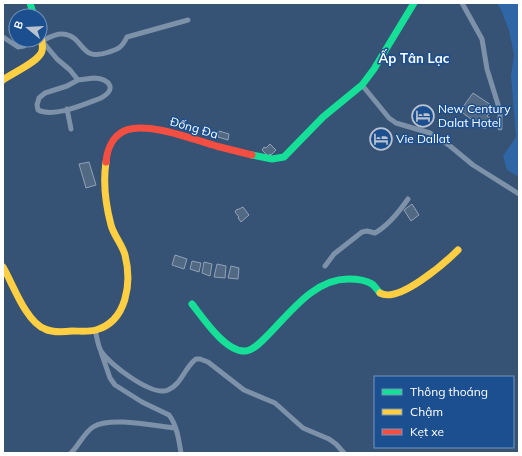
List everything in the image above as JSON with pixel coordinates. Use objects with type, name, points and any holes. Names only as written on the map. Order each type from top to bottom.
[{"type":"street","name":"Đống Đa","points":[[3,266],[24,305],[39,326],[51,330],[95,330],[110,323],[118,315],[127,296],[128,271],[122,246],[112,227],[105,183],[107,154],[115,139],[123,132],[133,129],[170,132],[216,146],[272,159],[284,157],[324,117],[362,86],[402,26],[414,3]]},
{"type":"street","points":[[462,3],[482,39],[487,69],[500,111],[500,128]]},
{"type":"street","points":[[48,36],[62,33],[69,35],[75,39],[86,52],[93,55],[101,55],[119,49],[127,37],[188,20]]},
{"type":"street","points":[[48,47],[57,59],[70,70],[78,80]]},
{"type":"street","points":[[3,80],[28,65],[40,55],[42,48]]},
{"type":"street","points":[[94,78],[103,79],[110,85],[107,95],[54,113],[44,113],[38,110],[37,105],[39,98],[45,93],[67,86],[78,80],[94,78]]},
{"type":"street","points":[[362,86],[389,118],[396,123],[430,133],[450,146],[472,165],[519,194]]},
{"type":"street","points":[[68,109],[71,129]]},
{"type":"street","points":[[325,266],[334,254],[362,232],[367,231],[375,233],[387,225],[408,199]]},
{"type":"street","points":[[192,304],[207,324],[224,342],[236,349],[246,351],[258,346],[307,294],[329,282],[337,279],[354,279],[371,283],[381,294],[387,296],[396,294],[413,286],[450,258],[458,250]]},
{"type":"street","points":[[95,330],[110,378],[115,385],[142,402],[169,416],[175,428],[181,453]]},
{"type":"street","points":[[101,351],[131,378],[153,390],[161,391],[168,390],[177,384],[191,363],[196,359],[200,359],[216,368],[244,390],[275,403],[303,428],[328,439],[336,444],[344,453]]},
{"type":"street","points":[[71,453],[89,431],[102,423],[126,422],[175,428]]},
{"type":"shaded area","points":[[497,3],[519,3],[519,177],[507,170],[503,156],[516,137],[511,76],[514,55],[509,30]]},
{"type":"building","points":[[473,93],[494,107],[487,116],[491,119],[485,129],[460,111]]},
{"type":"building","name":"New Century Dalat Hotel","points":[[421,106],[432,111],[424,125],[414,120]]},
{"type":"building","points":[[219,131],[229,134],[228,140],[218,137]]},
{"type":"building","points":[[270,144],[276,150],[268,156],[262,150]]},
{"type":"building","points":[[89,162],[96,185],[86,188],[79,164]]},
{"type":"building","points":[[412,204],[419,215],[411,221],[404,210]]},
{"type":"building","points":[[243,207],[249,215],[241,222],[235,212]]},
{"type":"building","points":[[175,255],[187,259],[184,269],[172,265]]},
{"type":"building","points":[[192,261],[201,263],[199,272],[190,269]]},
{"type":"building","points":[[204,262],[212,264],[210,276],[202,273]]},
{"type":"building","points":[[217,264],[226,266],[225,278],[214,277]]},
{"type":"building","points":[[231,266],[239,268],[238,279],[228,278]]},
{"type":"traffic: fast","points":[[30,3],[32,8]]},
{"type":"traffic: fast","points":[[252,155],[272,159],[284,157],[323,117],[362,85],[374,69],[414,3]]},
{"type":"traffic: fast","points":[[192,304],[223,341],[238,350],[246,351],[258,345],[294,308],[314,291],[324,285],[348,279],[360,280],[372,284],[380,293]]},
{"type":"traffic: slow","points":[[3,80],[36,59],[40,55],[42,48]]},
{"type":"traffic: slow","points":[[3,267],[26,311],[38,325],[45,329],[58,332],[93,331],[106,325],[115,318],[121,310],[125,300],[128,277],[125,255],[112,229],[108,210],[105,186],[106,162]]},
{"type":"traffic: slow","points":[[380,293],[388,295],[398,293],[409,288],[443,264],[458,250]]},
{"type":"traffic: jam","points":[[106,162],[109,148],[113,140],[124,131],[134,128],[145,128],[170,132],[252,155]]},
{"type":"place","name":"New Century Dalat Hotel","points":[[423,116]]},
{"type":"place","name":"Vie Dallat","points":[[381,139]]},
{"type":"district","name":"Ấp Tân Lạc","points":[[414,58]]}]
